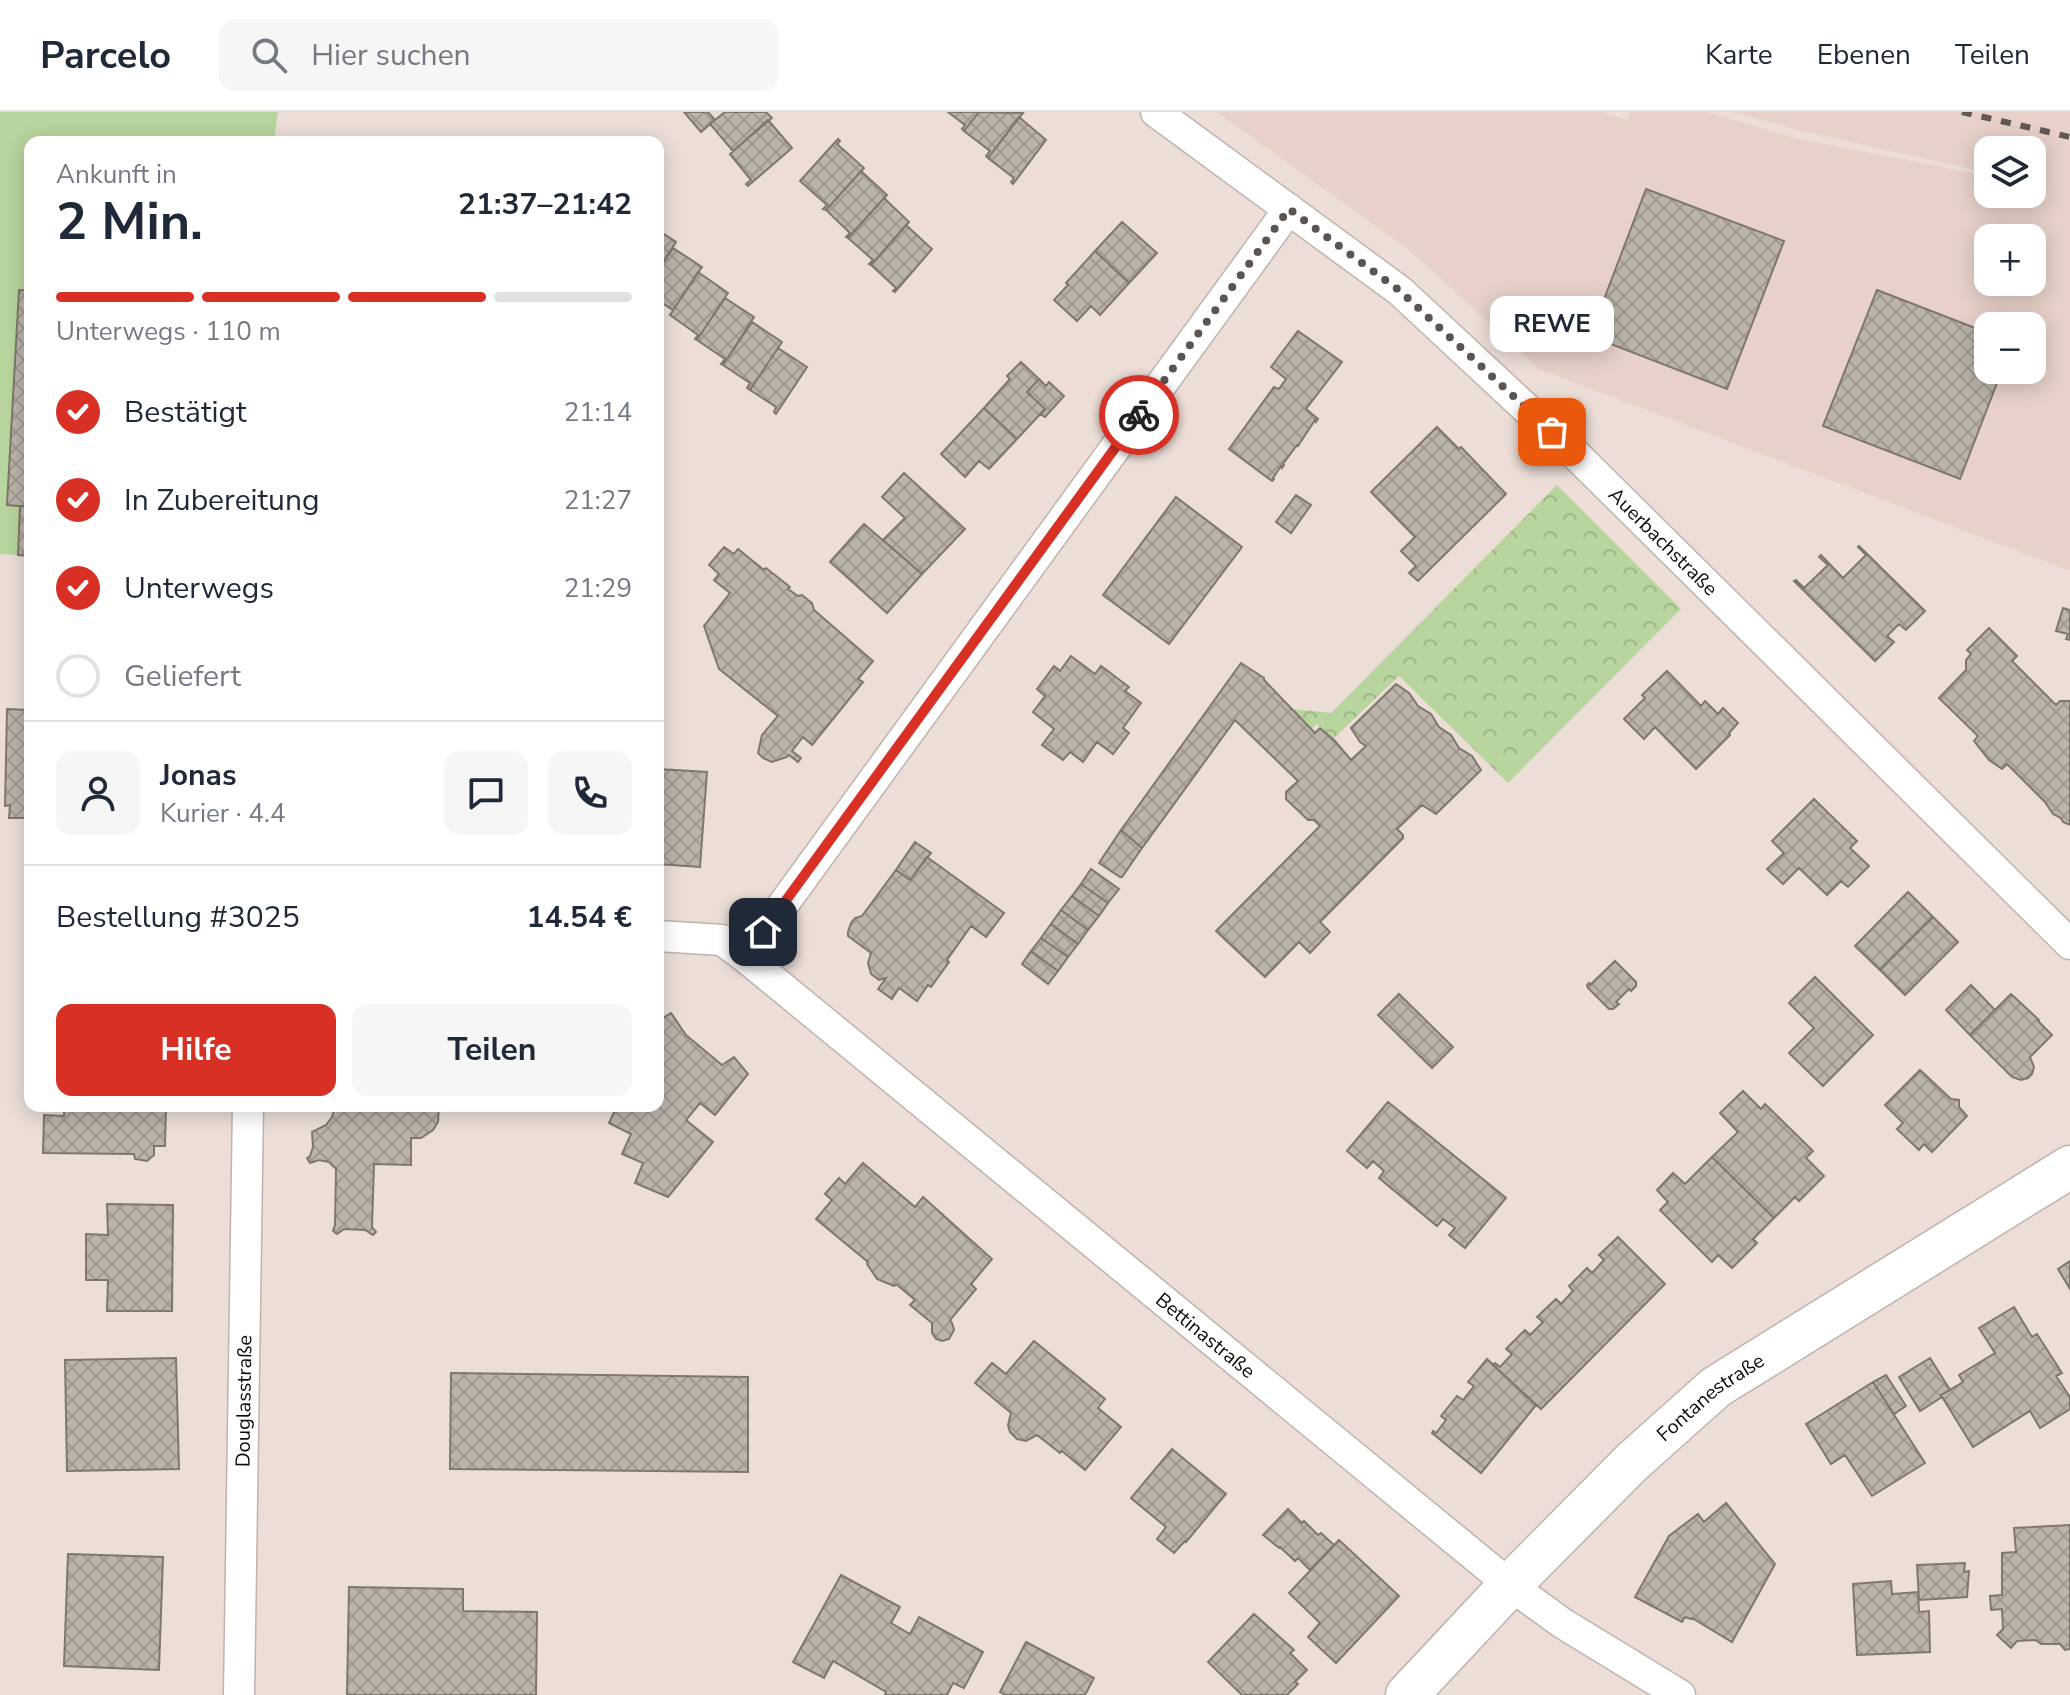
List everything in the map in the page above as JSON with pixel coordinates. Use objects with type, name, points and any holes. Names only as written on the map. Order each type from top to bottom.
[{"type":"street","name":"Auerbachstraße","points":[[1156,112],[1400,291],[1573,452],[2070,944]]},
{"type":"street","points":[[664,936],[722,940],[745,957],[1289,209]]},
{"type":"street","name":"Bettinastraße","points":[[745,957],[1510,1585],[1562,1623],[1680,1695]]},
{"type":"street","name":"Douglasstraße","points":[[239,1695],[248,1112]]},
{"type":"street","name":"Fontanestraße","points":[[1407,1695],[1632,1462],[1716,1387],[2070,1167]]},
{"type":"shaded area","points":[[1217,112],[1600,112],[1627,120],[1630,112],[1707,112],[1795,138],[1974,173],[1974,208],[2046,208],[2046,187],[2050,188],[2046,187],[2046,136],[1974,136],[1974,170],[1733,112],[2070,112],[2070,571],[1539,369],[1408,249]]},
{"type":"green space","points":[[0,112],[278,112],[275,136],[24,136],[24,556],[0,554]]},
{"type":"green space","points":[[1557,485],[1681,609],[1508,783],[1399,676],[1333,739],[1317,724],[1312,729],[1293,709],[1331,713]]},
{"type":"building","points":[[684,112],[708,112],[715,120],[701,132]]},
{"type":"building","points":[[725,112],[766,112],[772,118],[733,151],[710,124]]},
{"type":"building","points":[[948,112],[979,112],[964,131],[965,125]]},
{"type":"building","points":[[979,112],[1023,113],[988,158],[986,156],[990,151],[964,131]]},
{"type":"building","points":[[1019,117],[1046,140],[1013,184],[1014,178],[988,158]]},
{"type":"building","points":[[768,120],[792,148],[748,186],[746,184],[751,180],[730,154]]},
{"type":"building","points":[[838,139],[837,144],[864,168],[826,210],[823,209],[827,205],[800,181]]},
{"type":"building","points":[[861,171],[887,195],[848,238],[850,233],[826,210]]},
{"type":"building","points":[[1646,189],[1784,241],[1727,389],[1590,336]]},
{"type":"building","points":[[884,198],[909,222],[871,265],[873,260],[848,238]]},
{"type":"building","points":[[1122,222],[1157,253],[1129,283],[1095,251]]},
{"type":"building","points":[[906,225],[932,249],[895,292],[896,288],[871,265]]},
{"type":"building","points":[[664,234],[676,242],[664,261]]},
{"type":"building","points":[[673,248],[702,267],[673,310],[664,304],[664,261]]},
{"type":"building","points":[[1095,251],[1129,283],[1100,315],[1091,306],[1077,321],[1054,300]]},
{"type":"building","points":[[698,272],[728,293],[697,340],[698,335],[670,315]]},
{"type":"building","points":[[19,290],[24,290],[24,506],[7,505]]},
{"type":"building","points":[[1877,290],[1974,328],[1974,384],[1997,384],[1960,479],[1823,426]]},
{"type":"building","points":[[725,298],[754,317],[723,365],[725,359],[697,340]]},
{"type":"building","points":[[752,322],[782,342],[750,390],[747,388],[750,383],[723,365]]},
{"type":"building","points":[[1298,331],[1342,362],[1306,409],[1318,419],[1272,481],[1229,449],[1274,387],[1279,389],[1286,379],[1271,367]]},
{"type":"building","points":[[778,348],[807,367],[776,414],[776,407],[750,390]]},
{"type":"building","points":[[1021,362],[1039,379],[1027,392],[1045,409],[1017,439],[984,408]]},
{"type":"building","points":[[1039,379],[1046,386],[1049,382],[1064,396],[1045,417],[1040,414],[1045,409],[1027,392]]},
{"type":"building","points":[[984,408],[1017,439],[989,469],[979,461],[965,477],[941,454]]},
{"type":"building","points":[[1437,427],[1506,494],[1418,581],[1409,573],[1416,566],[1401,551],[1415,537],[1371,492]]},
{"type":"building","points":[[904,473],[965,529],[922,574],[883,540],[905,518],[882,497]]},
{"type":"building","points":[[1296,495],[1311,505],[1291,533],[1276,522]]},
{"type":"building","points":[[1176,497],[1242,547],[1169,644],[1103,595]]},
{"type":"building","points":[[20,506],[24,506],[24,556],[18,555]]},
{"type":"building","points":[[864,524],[922,574],[887,613],[830,562]]},
{"type":"building","points":[[1859,546],[1925,611],[1906,630],[1899,624],[1887,636],[1894,642],[1875,661],[1794,581],[1804,588],[1828,565],[1819,557],[1821,555],[1843,578],[1866,555]]},
{"type":"building","points":[[724,547],[734,554],[738,549],[790,587],[788,589],[798,596],[802,595],[812,603],[814,610],[873,661],[858,679],[863,682],[812,745],[803,737],[792,751],[801,758],[798,762],[789,755],[772,762],[758,753],[762,735],[778,716],[719,669],[704,626],[730,593],[714,580],[719,574],[709,565]]},
{"type":"building","points":[[2063,608],[2070,610],[2070,640],[2066,639],[2068,634],[2056,631]]},
{"type":"building","points":[[1989,628],[2017,656],[2012,661],[2056,705],[2060,701],[2070,701],[2070,825],[2053,814],[2007,764],[2002,769],[1989,760],[1974,741],[1978,736],[1939,698],[1966,670],[1966,660],[1971,654],[1967,650]]},
{"type":"building","points":[[1071,656],[1095,674],[1101,666],[1129,687],[1125,691],[1141,703],[1123,728],[1129,733],[1113,754],[1097,742],[1083,762],[1070,752],[1063,760],[1042,745],[1054,729],[1033,712],[1045,696],[1037,689],[1054,666],[1060,671]]},
{"type":"building","points":[[1241,663],[1264,678],[1315,733],[1320,728],[1351,760],[1366,746],[1351,728],[1396,684],[1431,714],[1439,727],[1451,735],[1459,748],[1472,756],[1481,770],[1436,814],[1422,805],[1397,829],[1403,838],[1320,922],[1330,932],[1310,953],[1299,942],[1265,977],[1216,931],[1320,826],[1314,820],[1308,820],[1286,799],[1286,792],[1298,781],[1235,720],[1142,848],[1121,830]]},
{"type":"building","points":[[1667,671],[1701,706],[1705,701],[1718,714],[1723,708],[1738,723],[1696,769],[1655,727],[1644,739],[1624,719],[1645,698],[1642,695]]},
{"type":"building","points":[[7,709],[24,710],[24,818],[9,818],[10,805],[5,806]]},
{"type":"building","points":[[664,769],[707,772],[700,867],[664,864]]},
{"type":"building","points":[[1814,799],[1857,841],[1850,848],[1869,866],[1848,887],[1841,881],[1827,895],[1799,868],[1783,884],[1767,869],[1784,853],[1772,841]]},
{"type":"building","points":[[1121,830],[1142,848],[1120,877],[1099,863]]},
{"type":"building","points":[[915,842],[931,853],[910,880],[896,870]]},
{"type":"building","points":[[927,857],[1004,913],[986,937],[971,926],[931,987],[928,985],[917,1001],[899,988],[892,999],[878,989],[886,978],[879,980],[871,974],[868,963],[871,953],[848,936],[848,932],[851,923],[862,916],[896,870],[910,880]]},
{"type":"building","points":[[1091,869],[1119,889],[1108,903],[1081,884]]},
{"type":"building","points":[[1081,884],[1108,903],[1099,916],[1072,896]]},
{"type":"building","points":[[1908,892],[1933,917],[1880,970],[1855,946]]},
{"type":"building","points":[[1072,896],[1099,916],[1088,930],[1061,910]]},
{"type":"building","points":[[1061,910],[1088,930],[1078,944],[1051,924]]},
{"type":"building","points":[[1933,917],[1958,942],[1905,995],[1880,970]]},
{"type":"building","points":[[1051,924],[1078,944],[1068,957],[1041,938]]},
{"type":"building","points":[[1041,938],[1068,957],[1058,971],[1031,951]]},
{"type":"building","points":[[1031,951],[1058,971],[1048,984],[1022,964]]},
{"type":"building","points":[[1615,961],[1636,982],[1636,986],[1616,1002],[1619,1004],[1609,1009],[1587,985]]},
{"type":"building","points":[[1815,977],[1873,1035],[1823,1086],[1789,1053],[1814,1028],[1789,1003]]},
{"type":"building","points":[[1971,985],[1995,1010],[1970,1035],[1946,1010]]},
{"type":"building","points":[[1399,994],[1453,1047],[1432,1068],[1378,1015]]},
{"type":"building","points":[[2011,994],[2052,1035],[2030,1057],[2034,1067],[2032,1074],[2021,1080],[2012,1077],[1970,1035]]},
{"type":"building","points":[[671,1013],[686,1035],[722,1065],[734,1057],[748,1074],[715,1115],[700,1103],[686,1120],[713,1142],[668,1197],[635,1183],[643,1163],[622,1154],[631,1134],[609,1123],[614,1112],[664,1112],[664,1017]]},
{"type":"building","points":[[1920,1070],[1951,1099],[1959,1100],[1959,1107],[1967,1116],[1932,1152],[1924,1144],[1919,1150],[1897,1129],[1903,1123],[1885,1105]]},
{"type":"building","points":[[1743,1091],[1761,1109],[1765,1104],[1813,1151],[1806,1158],[1824,1176],[1799,1201],[1795,1197],[1774,1218],[1712,1157],[1738,1132],[1720,1113]]},
{"type":"building","points":[[1388,1102],[1506,1198],[1465,1248],[1449,1235],[1455,1228],[1443,1219],[1437,1226],[1379,1178],[1384,1171],[1373,1161],[1367,1168],[1347,1151]]},
{"type":"building","points":[[64,1112],[166,1112],[165,1146],[154,1146],[154,1155],[147,1161],[135,1159],[134,1154],[43,1153],[44,1115],[64,1116]]},
{"type":"building","points":[[333,1112],[439,1112],[433,1130],[421,1138],[411,1138],[411,1165],[374,1164],[372,1227],[376,1232],[373,1235],[365,1230],[344,1229],[337,1234],[333,1231],[336,1169],[329,1162],[319,1160],[310,1163],[307,1158],[313,1147],[312,1132],[326,1125]]},
{"type":"building","points":[[1712,1157],[1774,1218],[1753,1239],[1757,1243],[1732,1268],[1718,1255],[1712,1262],[1660,1210],[1668,1202],[1657,1190],[1673,1173],[1685,1184]]},
{"type":"building","points":[[863,1163],[915,1207],[923,1197],[992,1259],[971,1284],[976,1289],[950,1320],[954,1330],[949,1339],[936,1339],[932,1333],[932,1323],[910,1305],[915,1300],[896,1284],[894,1286],[877,1279],[868,1262],[816,1219],[832,1200],[825,1194],[839,1178],[845,1184]]},
{"type":"building","points":[[107,1204],[173,1205],[172,1311],[107,1311],[108,1280],[86,1280],[86,1234],[108,1235]]},
{"type":"building","points":[[1618,1237],[1665,1284],[1541,1409],[1493,1365],[1495,1363],[1500,1367],[1512,1354],[1506,1349],[1525,1330],[1530,1335],[1543,1322],[1537,1317],[1556,1299],[1561,1304],[1573,1291],[1569,1286],[1587,1268],[1592,1273],[1604,1260],[1599,1255]]},
{"type":"building","points":[[2070,1261],[2070,1289],[2058,1269]]},
{"type":"building","points":[[2014,1307],[2032,1337],[2037,1334],[2062,1373],[2056,1376],[2070,1397],[2070,1409],[2040,1428],[2030,1411],[1973,1447],[1941,1395],[1963,1382],[1959,1375],[1995,1353],[1979,1328]]},
{"type":"building","points":[[1034,1341],[1105,1399],[1098,1408],[1121,1427],[1085,1470],[1037,1435],[1026,1441],[1017,1439],[1008,1425],[1011,1413],[975,1383],[992,1363],[1006,1374]]},
{"type":"building","points":[[176,1358],[179,1469],[67,1471],[65,1360]]},
{"type":"building","points":[[1930,1358],[1950,1390],[1920,1411],[1899,1377]]},
{"type":"building","points":[[1487,1359],[1536,1405],[1481,1473],[1432,1433],[1436,1433],[1446,1420],[1441,1416],[1457,1396],[1463,1400],[1474,1386],[1468,1382]]},
{"type":"building","points":[[451,1373],[748,1377],[748,1472],[450,1469]]},
{"type":"building","points":[[1886,1375],[1906,1406],[1894,1414],[1873,1382]]},
{"type":"building","points":[[1873,1382],[1925,1463],[1872,1496],[1845,1455],[1831,1464],[1806,1424]]},
{"type":"building","points":[[1172,1449],[1226,1494],[1174,1553],[1157,1539],[1166,1527],[1131,1498]]},
{"type":"building","points":[[1726,1503],[1775,1564],[1732,1642],[1692,1618],[1685,1617],[1682,1622],[1635,1597],[1669,1536],[1698,1514],[1704,1522]]},
{"type":"building","points":[[1288,1509],[1334,1545],[1310,1570],[1298,1558],[1295,1561],[1263,1535]]},
{"type":"building","points":[[2070,1525],[2070,1649],[2065,1650],[2060,1644],[2041,1644],[2036,1640],[2017,1641],[2011,1648],[1997,1635],[2003,1629],[2002,1609],[1991,1610],[1990,1596],[2002,1595],[2002,1553],[2016,1552],[2014,1528]]},
{"type":"building","points":[[1339,1540],[1399,1596],[1336,1663],[1308,1637],[1320,1623],[1289,1593]]},
{"type":"building","points":[[68,1554],[163,1557],[159,1670],[64,1666]]},
{"type":"building","points":[[1965,1563],[1964,1572],[1969,1571],[1967,1597],[1919,1600],[1917,1565]]},
{"type":"building","points":[[841,1575],[900,1607],[891,1623],[910,1634],[919,1617],[983,1652],[964,1688],[953,1683],[947,1695],[885,1695],[886,1692],[833,1661],[824,1678],[793,1662]]},
{"type":"building","points":[[1891,1581],[1892,1594],[1918,1592],[1919,1612],[1929,1611],[1930,1652],[1857,1655],[1853,1584]]},
{"type":"building","points":[[349,1587],[463,1589],[463,1611],[537,1612],[536,1695],[347,1695]]},
{"type":"building","points":[[1254,1614],[1294,1650],[1290,1653],[1307,1670],[1287,1695],[1242,1695],[1208,1662]]},
{"type":"building","points":[[1026,1642],[1094,1678],[1085,1695],[1005,1695],[1000,1692]]},
{"type":"railway","points":[[1962,112],[2070,137]]},
{"type":"way so far","points":[[1139,415],[1289,209],[1400,291],[1552,432]]},
{"type":"place","name":"REWE","points":[[1552,432]]},
{"type":"route","points":[[763,932],[1139,415]]}]
